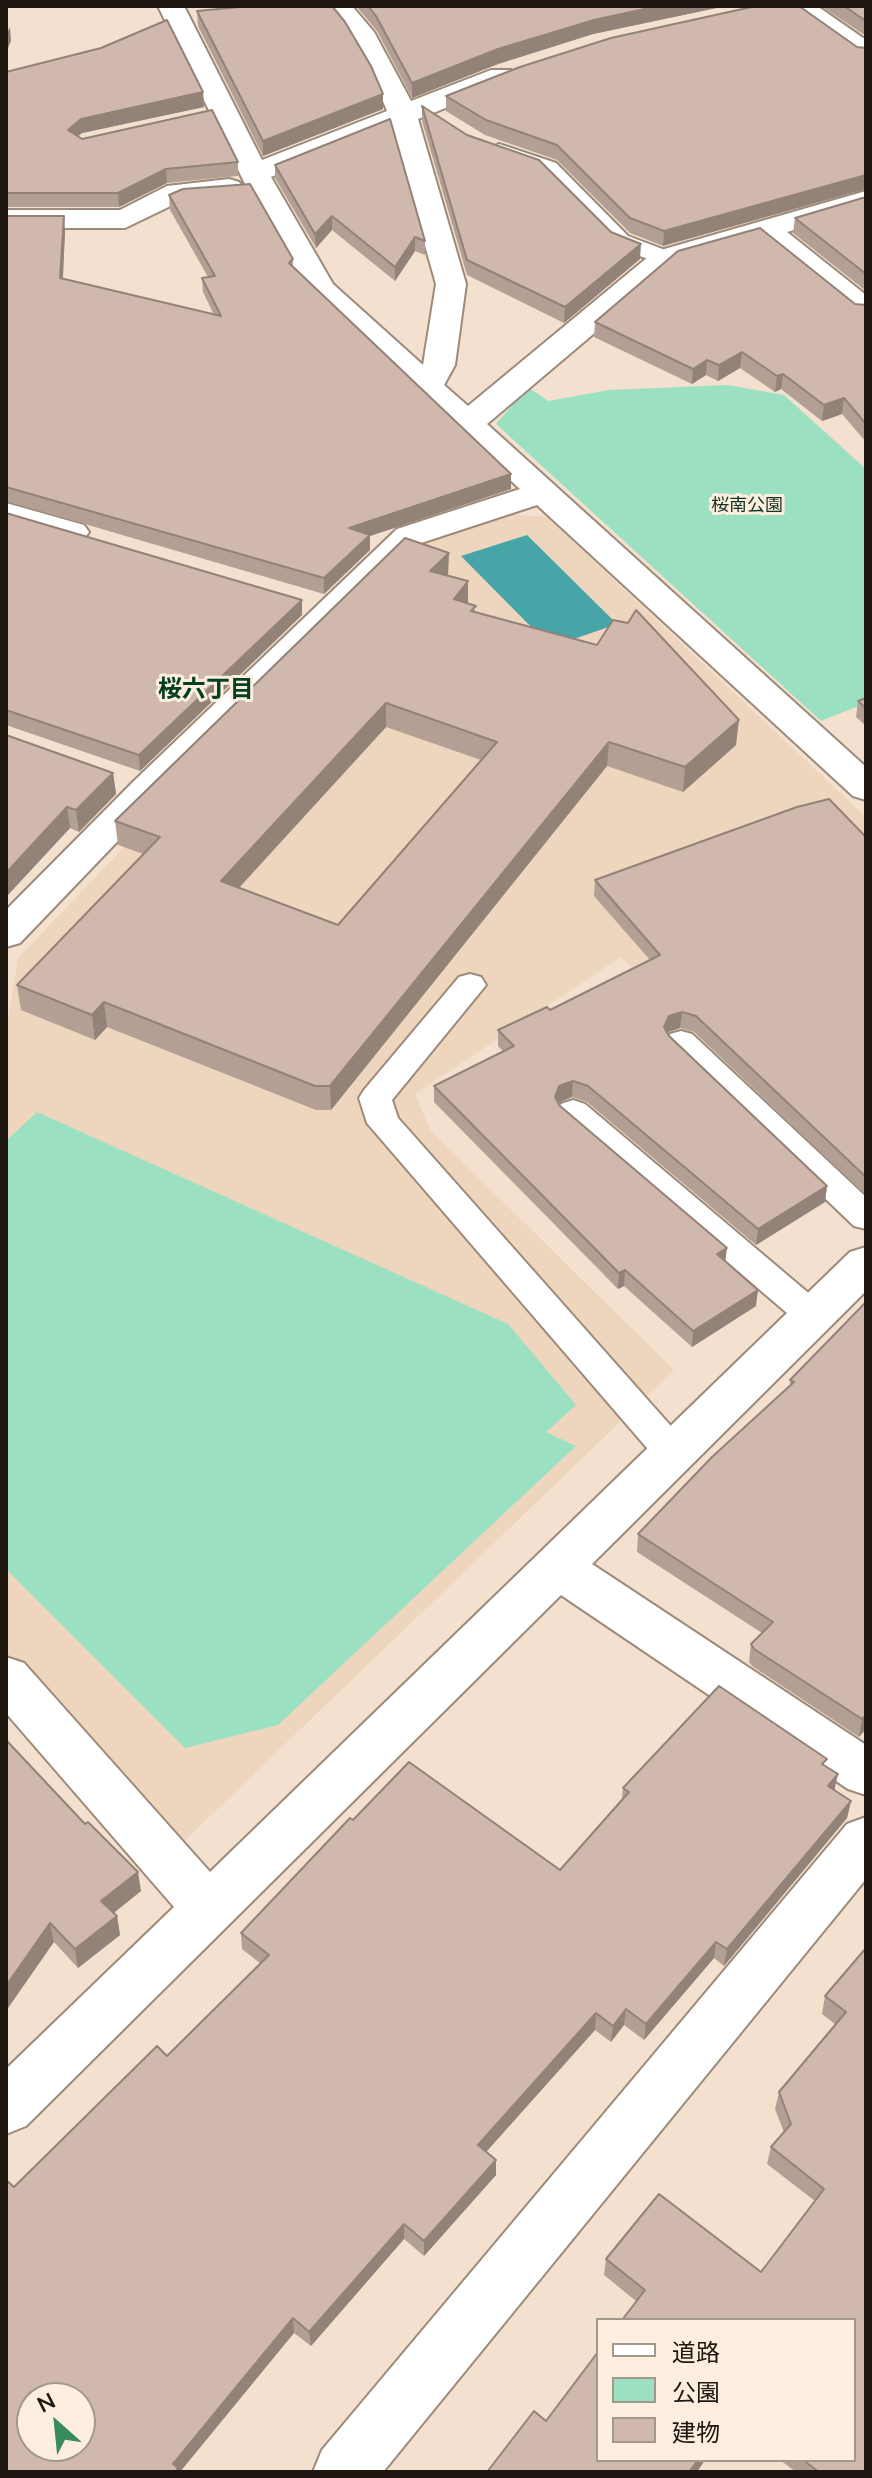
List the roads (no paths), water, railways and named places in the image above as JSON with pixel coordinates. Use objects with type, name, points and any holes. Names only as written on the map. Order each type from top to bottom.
[{"type":"street","points":[[338,6],[411,109],[451,284],[439,365],[427,387]]},
{"type":"street","points":[[799,6],[866,53]]},
{"type":"street","points":[[175,17],[210,115],[258,180],[321,289],[866,788]]},
{"type":"street","points":[[6,219],[125,219],[177,192],[258,180],[411,109],[522,68]]},
{"type":"street","points":[[467,424],[665,258],[866,200]]},
{"type":"street","points":[[764,229],[866,310]]},
{"type":"street","points":[[6,934],[147,789],[316,606],[409,536],[541,493]]},
{"type":"street","points":[[6,513],[109,544]]},
{"type":"street","points":[[105,774],[147,789]]},
{"type":"street","points":[[6,2107],[555,1565],[866,1264]]},
{"type":"street","points":[[555,1565],[866,1773]]},
{"type":"street","points":[[6,1678],[208,1908]]},
{"type":"street","points":[[344,2472],[866,1840]]},
{"type":"lane","points":[[411,109],[447,125]]},
{"type":"lane","points":[[476,143],[548,168],[620,241],[665,258]]},
{"type":"lane","points":[[470,985],[375,1098],[383,1123],[672,1452]]},
{"type":"lane","points":[[681,1042],[866,1217]]},
{"type":"lane","points":[[573,1112],[813,1316]]},
{"type":"water","points":[[527,535],[617,624],[551,647],[461,556]]},
{"type":"district","name":"桜六丁目","points":[[206,690]]},
{"type":"park label","name":"桜南公園","points":[[747,506]]}]
